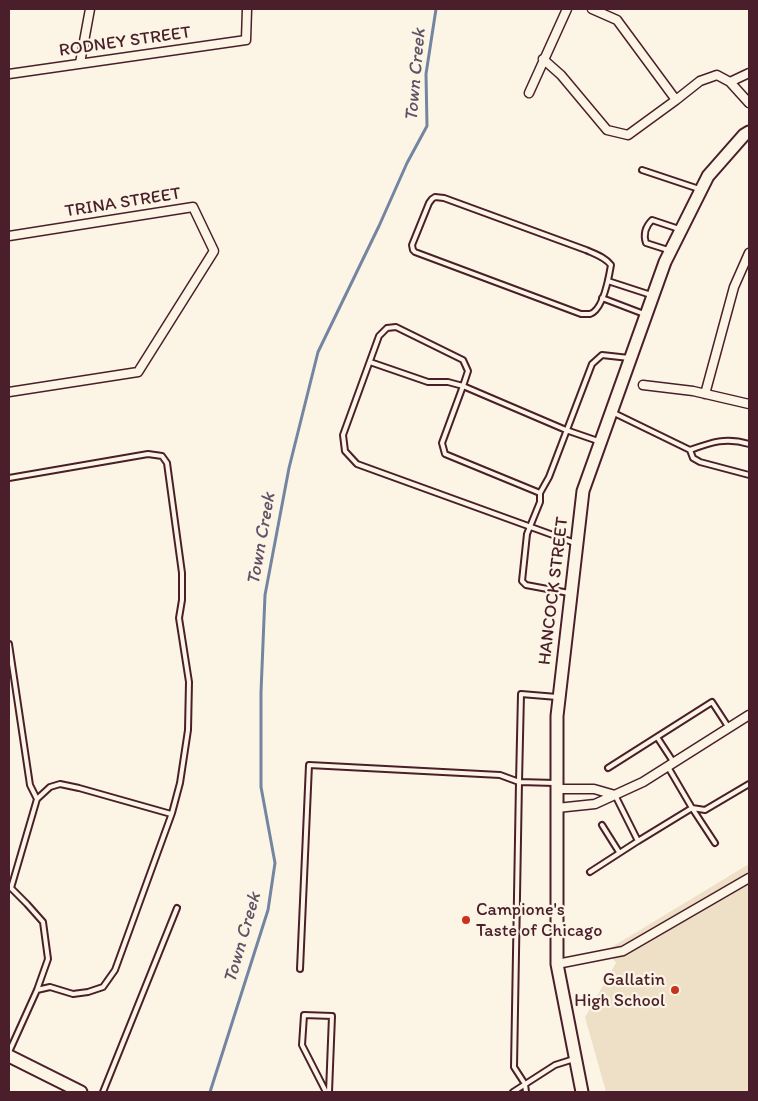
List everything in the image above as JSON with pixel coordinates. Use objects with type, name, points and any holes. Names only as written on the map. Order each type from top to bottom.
[{"type":"street","points":[[80,63],[90,9]]},
{"type":"street","name":"RODNEY STREET","points":[[9,74],[246,40],[247,9]]},
{"type":"street","points":[[528,93],[566,9]]},
{"type":"street","points":[[592,9],[617,20],[676,100]]},
{"type":"street","points":[[543,59],[561,76],[607,130],[628,135],[700,81],[717,74],[730,82],[749,103]]},
{"type":"street","points":[[730,82],[749,73]]},
{"type":"street","name":"HANCOCK STREET","points":[[582,1092],[557,964],[557,716],[584,491],[665,262],[708,176],[744,135],[749,132]]},
{"type":"street","name":"TRINA STREET","points":[[9,236],[193,207],[214,251],[138,372],[9,392]]},
{"type":"street","points":[[705,394],[734,287],[749,253]]},
{"type":"street","points":[[643,385],[705,394],[749,404]]},
{"type":"street","points":[[557,808],[594,804],[643,782],[749,715]]},
{"type":"street","points":[[557,786],[594,789],[615,795]]},
{"type":"street","points":[[557,964],[623,951],[749,878]]},
{"type":"street","points":[[9,1056],[81,1092]]},
{"type":"lane","points":[[642,170],[701,190]]},
{"type":"lane","points":[[438,197],[602,257],[611,265],[602,298],[594,311],[589,314],[581,314],[420,254],[413,250],[412,245],[432,198],[438,197]]},
{"type":"lane","points":[[671,251],[646,243],[644,237],[647,225],[652,220],[681,229]]},
{"type":"lane","points":[[608,281],[654,295]]},
{"type":"lane","points":[[602,298],[646,314]]},
{"type":"lane","points":[[540,493],[445,454],[442,443],[468,371],[463,360],[396,327],[387,328],[379,336],[343,436],[345,451],[357,464],[577,544]]},
{"type":"lane","points":[[571,593],[526,585],[522,581],[527,534],[540,502],[540,493],[549,477],[592,364],[602,355],[631,358]]},
{"type":"lane","points":[[370,362],[428,382],[448,382],[463,386],[566,430],[601,442]]},
{"type":"lane","points":[[612,412],[690,450],[693,458],[700,462],[749,475]]},
{"type":"lane","points":[[690,450],[713,442],[736,440],[749,444]]},
{"type":"lane","points":[[9,478],[148,454],[162,456],[167,462],[182,573],[182,600],[179,618],[189,682],[188,730],[180,783],[171,814],[114,970],[103,987],[88,992],[74,994],[50,987],[37,990]]},
{"type":"lane","points":[[9,644],[30,785],[37,799]]},
{"type":"lane","points":[[526,1092],[525,1084],[514,1067],[521,694],[559,697]]},
{"type":"lane","points":[[608,768],[712,702],[729,728]]},
{"type":"lane","points":[[657,737],[692,808],[715,843]]},
{"type":"lane","points":[[300,969],[309,765],[500,775],[519,782],[557,786]]},
{"type":"lane","points":[[9,1052],[37,990],[48,959],[43,922],[10,887],[37,799],[50,787],[60,784],[171,814]]},
{"type":"lane","points":[[590,872],[619,852],[692,808],[705,810],[749,784]]},
{"type":"lane","points":[[615,795],[638,841]]},
{"type":"lane","points":[[602,825],[619,852]]},
{"type":"lane","points":[[103,1092],[177,908]]},
{"type":"lane","points":[[304,1015],[332,1016],[327,1092],[302,1045],[304,1015]]},
{"type":"lane","points":[[513,1092],[556,1065],[576,1058]]},
{"type":"shaded area","name":"Gallatin High School","points":[[749,864],[749,1092],[606,1092],[585,1017],[616,963],[607,950]]},
{"type":"waterway","name":"Town Creek","points":[[210,1092],[268,910],[275,863],[261,787],[261,692],[265,595],[289,468],[318,352],[379,226],[407,163],[427,126],[426,74],[436,9]]},
{"type":"place","name":"Campione's Taste of Chicago","points":[[466,920]]},
{"type":"place","name":"Gallatin High School","points":[[675,990]]}]
